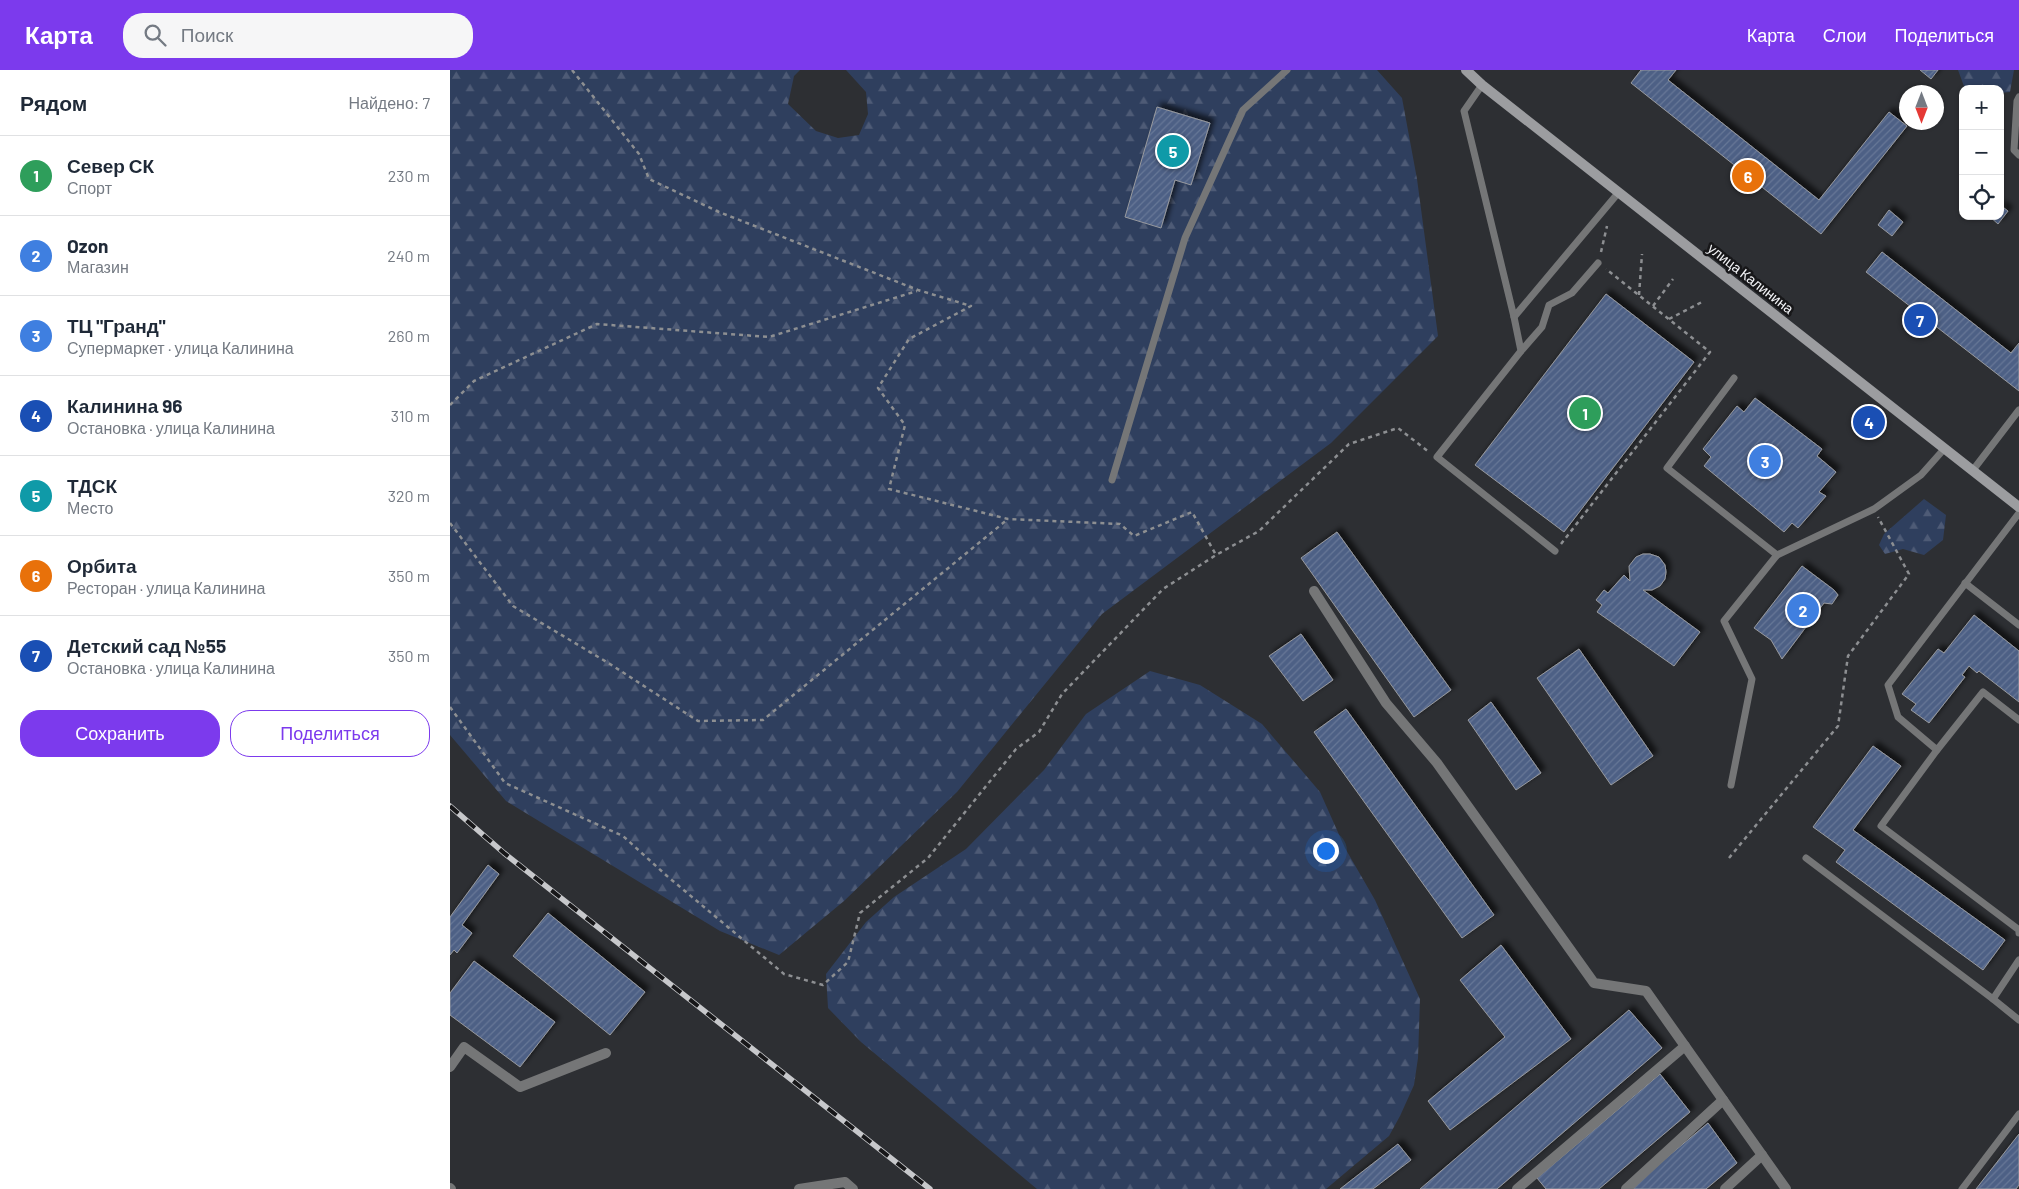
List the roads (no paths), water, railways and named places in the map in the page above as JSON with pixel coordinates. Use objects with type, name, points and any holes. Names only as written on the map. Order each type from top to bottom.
[{"type":"main road","name":"улица Калинина","points":[[1466,70],[1482,85],[2019,507]]},
{"type":"street","points":[[1314,591],[1386,703],[1437,763],[1594,983],[1646,991],[1786,1189]]},
{"type":"street","points":[[1518,1189],[1685,1046]]},
{"type":"street","points":[[450,1067],[464,1047],[520,1087],[606,1053]]},
{"type":"street","points":[[1626,1189],[1723,1100]]},
{"type":"street","points":[[1725,1189],[1762,1155]]},
{"type":"street","points":[[799,1189],[844,1182],[853,1189]]},
{"type":"lane","points":[[1112,480],[1185,238],[1243,110],[1287,70]]},
{"type":"lane","points":[[1482,85],[1464,111],[1521,350]]},
{"type":"lane","points":[[2019,97],[2017,101],[2014,150],[2019,155]]},
{"type":"lane","points":[[1514,317],[1619,192]]},
{"type":"lane","points":[[1556,552],[1437,457],[1521,350],[1542,327],[1549,306],[1572,293],[1598,263]]},
{"type":"lane","points":[[1734,378],[1667,468],[1777,556]]},
{"type":"lane","points":[[1973,470],[2019,410]]},
{"type":"lane","points":[[1731,785],[1752,679],[1724,621],[1777,556],[1874,509],[1921,475],[1945,448]]},
{"type":"lane","points":[[1937,750],[1898,717],[1888,686],[2019,513]]},
{"type":"lane","points":[[1965,583],[2019,625]]},
{"type":"lane","points":[[2019,720],[1983,692],[1881,826],[2019,930],[2019,933]]},
{"type":"lane","points":[[1806,858],[2019,1020]]},
{"type":"lane","points":[[1993,999],[2019,960]]},
{"type":"lane","points":[[1962,1189],[2019,1114]]},
{"type":"railway","points":[[450,806],[504,853],[930,1189]]},
{"type":"place","name":"ТДСК","points":[[1173,151]]},
{"type":"place","name":"Орбита","points":[[1748,176]]},
{"type":"place","name":"Детский сад №55","points":[[1920,320]]},
{"type":"place","name":"Север СК","points":[[1585,413]]},
{"type":"place","name":"Калинина 96","points":[[1869,422]]},
{"type":"place","name":"ТЦ \"Гранд\"","points":[[1765,461]]},
{"type":"place","name":"Ozon","points":[[1803,610]]}]
